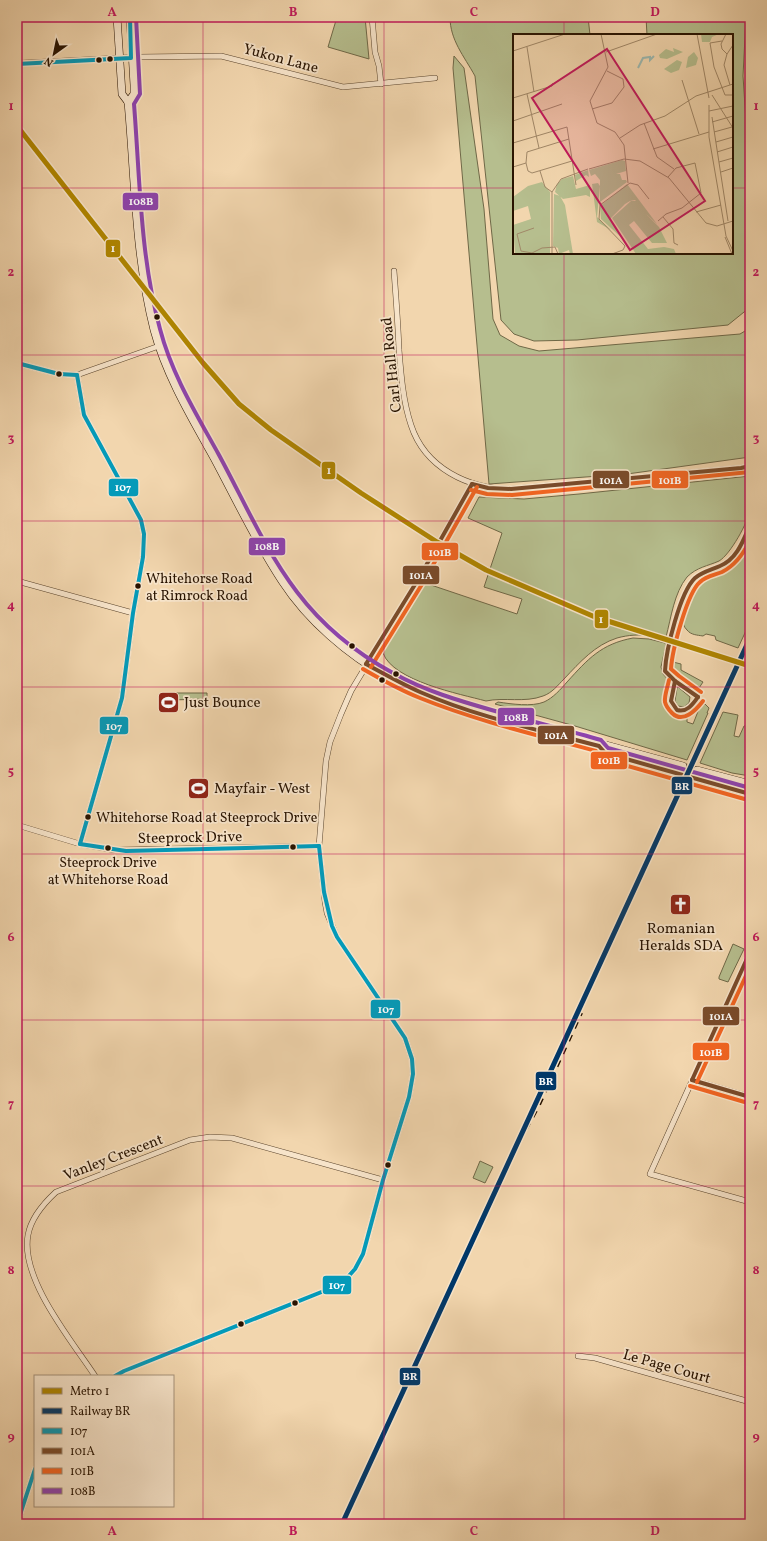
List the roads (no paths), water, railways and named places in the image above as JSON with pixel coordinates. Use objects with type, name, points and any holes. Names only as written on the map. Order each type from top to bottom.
[{"type":"main road","points":[[117,17],[122,94],[128,102],[140,254],[147,298],[159,346],[172,378],[189,412],[283,583],[320,627],[341,646],[366,664],[391,679],[466,710],[599,746],[606,745],[683,766]]},
{"type":"main road","points":[[128,102],[134,94],[130,17]]},
{"type":"main road","points":[[599,746],[605,753],[679,774]]},
{"type":"main road","points":[[697,770],[750,784]]},
{"type":"main road","points":[[694,778],[750,794]]},
{"type":"street","points":[[372,17],[375,52],[380,66],[381,84]]},
{"type":"street","name":"Yukon Lane","points":[[17,64],[22,62],[221,56],[343,87],[435,78]]},
{"type":"street","name":"Carl Hall Road","points":[[394,271],[402,384],[411,426],[421,446],[435,463],[450,473],[472,484],[488,488],[511,489],[750,466]]},
{"type":"street","points":[[17,363],[59,374],[76,375],[159,346]]},
{"type":"street","points":[[76,375],[84,415],[141,520],[145,542],[133,613],[122,698],[80,844]]},
{"type":"street","points":[[117,1375],[138,1365],[334,1287],[347,1278],[356,1269],[363,1254],[383,1180],[409,1097],[413,1074],[412,1059],[405,1038],[334,932],[325,902],[319,846],[324,778],[330,742],[341,714],[366,664],[419,578],[472,484]]},
{"type":"street","points":[[17,580],[133,613]]},
{"type":"street","name":"Steeprock Drive","points":[[17,825],[80,844],[126,851],[319,846]]},
{"type":"street","points":[[750,952],[650,1174],[750,1202]]},
{"type":"street","points":[[692,1080],[750,1097]]},
{"type":"street","name":"Vanley Crescent","points":[[94,1375],[45,1301],[34,1279],[28,1256],[28,1235],[35,1216],[44,1203],[56,1192],[190,1140],[210,1137],[232,1138],[383,1180]]},
{"type":"street","name":"Le Page Court","points":[[578,1356],[595,1358],[750,1402]]},
{"type":"street","points":[[17,1524],[34,1472]]},
{"type":"tunnel","points":[[683,766],[697,770]]},
{"type":"tunnel","points":[[679,774],[694,778]]},
{"type":"railway","points":[[513,1154],[539,1107],[582,1013]]},
{"type":"metro line","name":"1","points":[[17,126],[203,363],[239,404],[271,430],[361,493],[437,542],[486,570],[595,617],[750,666]]},
{"type":"rail line","name":"BR","points":[[342,1524],[750,638]]},
{"type":"place","name":"Whitehorse Road at Rimrock Road","points":[[138,586]]},
{"type":"place","name":"Just Bounce","points":[[168,702]]},
{"type":"place","name":"Mayfair - West","points":[[199,788]]},
{"type":"place","name":"Whitehorse Road at Steeprock Drive","points":[[88,817]]},
{"type":"place","name":"Steeprock Drive at Whitehorse Road","points":[[108,848]]},
{"type":"place","name":"Romanian Heralds SDA","points":[[681,905]]}]
